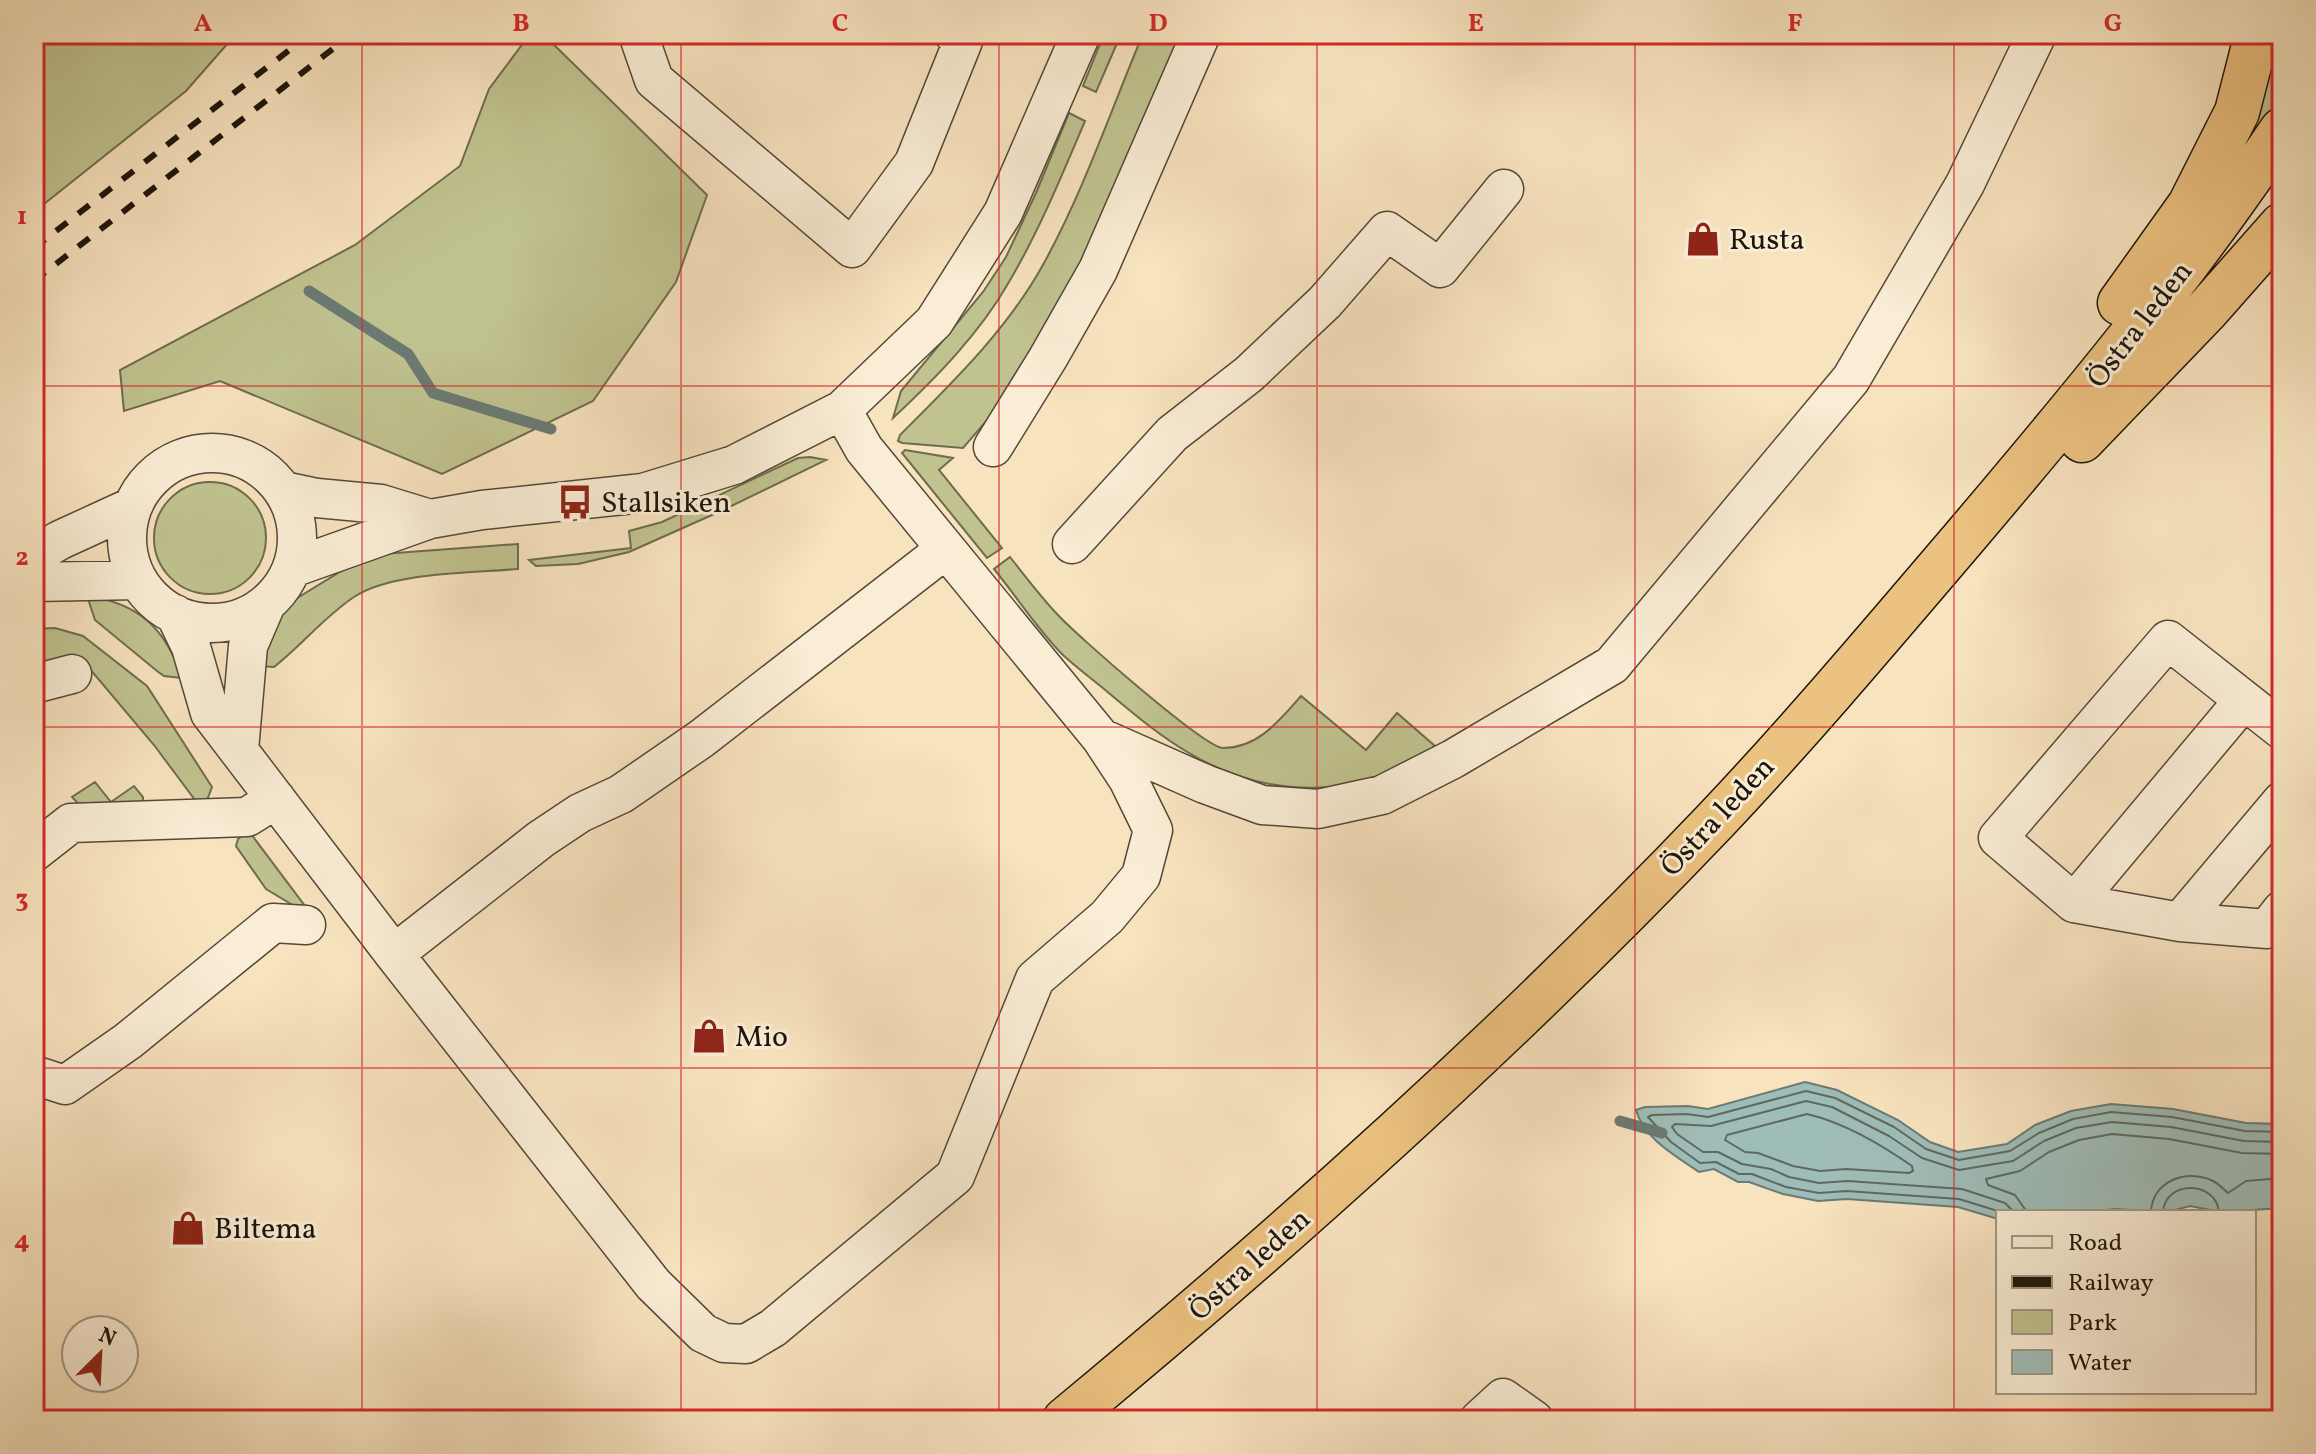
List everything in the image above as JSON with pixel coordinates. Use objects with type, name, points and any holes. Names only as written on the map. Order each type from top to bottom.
[{"type":"highway","points":[[1894,619],[2190,205],[2237,112],[2257,34]]},
{"type":"highway","name":"Östra leden","points":[[1065,1420],[1226,1287],[1489,1046],[1716,820],[2061,424],[2227,212],[2282,130]]},
{"type":"highway","name":"Östra leden","points":[[1093,1420],[1237,1303],[1503,1064],[1736,833],[1915,636],[2082,440],[2246,229],[2282,176]]},
{"type":"highway","points":[[2082,440],[2207,310],[2282,225]]},
{"type":"street","points":[[638,34],[654,80],[852,248],[914,163],[963,41],[954,34]]},
{"type":"street","points":[[292,568],[430,519],[482,510],[643,493],[734,465],[842,410],[934,322],[1003,213],[1081,34]]},
{"type":"street","points":[[993,447],[1098,270],[1201,34]]},
{"type":"street","points":[[1101,738],[1205,784],[1262,805],[1318,809],[1382,795],[1453,759],[1612,665],[1851,379],[1965,184],[2037,34]]},
{"type":"street","points":[[1072,544],[1172,434],[1249,374],[1325,302],[1387,231],[1440,268],[1504,189]]},
{"type":"street","points":[[175,614],[191,647],[210,713],[394,954],[653,1284],[703,1333],[724,1343],[746,1344],[773,1328],[955,1176],[1035,979],[1107,917],[1141,876],[1153,830],[1128,779],[1101,738],[864,449],[842,410]]},
{"type":"street","points":[[217,452],[243,458],[266,471],[284,491],[295,515],[298,542],[292,568],[281,588],[266,604],[246,616],[218,624],[199,622],[175,614],[153,600],[138,580],[128,556],[127,544],[132,507],[146,484],[166,466],[190,455],[217,452]]},
{"type":"street","points":[[284,491],[317,498],[381,504],[430,519]]},
{"type":"street","points":[[34,555],[132,507]]},
{"type":"street","points":[[394,954],[541,839],[580,813],[621,794],[701,739],[946,549]]},
{"type":"street","points":[[34,582],[138,580]]},
{"type":"street","points":[[239,750],[248,646],[266,604]]},
{"type":"street","points":[[2282,730],[2168,640],[1998,838],[2074,903],[2180,922],[2267,929],[2282,910]]},
{"type":"street","points":[[34,684],[72,674]]},
{"type":"street","points":[[2074,903],[2244,700]]},
{"type":"street","points":[[34,852],[71,823],[247,817],[276,799]]},
{"type":"street","points":[[2180,922],[2282,801]]},
{"type":"street","points":[[34,1075],[65,1085],[128,1041],[273,923],[306,925]]},
{"type":"street","points":[[1479,1420],[1503,1398],[1534,1420]]},
{"type":"green space","points":[[34,34],[236,34],[186,91],[34,212]]},
{"type":"green space","points":[[530,34],[543,34],[707,195],[676,282],[593,401],[442,474],[220,381],[124,411],[120,370],[355,245],[460,166],[489,89]]},
{"type":"green space","points":[[1104,34],[1121,34],[1096,92],[1083,86]]},
{"type":"green space","points":[[1143,34],[1183,34],[1079,273],[989,418],[963,448],[898,441],[900,435],[997,332],[1030,287],[1072,207]]},
{"type":"green space","points":[[2276,34],[2282,34],[2282,111],[2225,166]]},
{"type":"green space","points":[[1069,113],[1085,121],[1020,263],[985,319],[956,354],[893,418],[901,391],[983,292],[1006,257]]},
{"type":"green space","points":[[905,450],[953,458],[939,470],[1002,548],[987,558],[902,453]]},
{"type":"green space","points":[[798,458],[826,460],[629,552],[578,564],[536,566],[529,560],[631,548],[629,531],[662,522]]},
{"type":"green space","points":[[210,482],[231,486],[249,499],[262,517],[266,538],[262,559],[249,577],[231,590],[210,594],[189,590],[171,577],[158,559],[154,538],[158,517],[171,499],[189,486]]},
{"type":"green space","points":[[518,544],[518,569],[410,578],[370,589],[343,605],[274,667],[259,666],[282,614],[294,600],[348,567],[382,554]]},
{"type":"green space","points":[[1010,557],[1069,626],[1140,688],[1211,743],[1223,748],[1235,747],[1257,738],[1301,696],[1366,750],[1397,713],[1435,746],[1407,764],[1377,777],[1345,785],[1314,788],[1281,786],[1219,768],[1158,732],[1063,655],[994,569]]},
{"type":"green space","points":[[87,596],[122,605],[148,621],[168,646],[182,678],[164,676],[95,620]]},
{"type":"green space","points":[[55,628],[83,636],[147,686],[212,787],[207,800],[198,804],[154,745],[90,669],[59,659],[34,663],[34,629]]},
{"type":"green space","points":[[95,782],[111,802],[134,786],[143,797],[143,803],[83,809],[72,797]]},
{"type":"green space","points":[[246,833],[251,834],[306,910],[266,889],[236,846],[238,839]]},
{"type":"water","points":[[1805,1082],[1837,1090],[1898,1120],[1930,1142],[1958,1152],[2007,1144],[2035,1125],[2071,1111],[2111,1104],[2173,1109],[2246,1123],[2282,1124],[2282,1208],[2211,1210],[2190,1206],[2175,1210],[1996,1210],[1996,1218],[1958,1207],[1847,1199],[1818,1201],[1783,1194],[1749,1182],[1738,1182],[1714,1169],[1699,1172],[1653,1138],[1636,1110],[1688,1106],[1708,1109]]},
{"type":"waterway","points":[[309,291],[408,354],[433,393],[551,429]]},
{"type":"waterway","points":[[1620,1121],[1662,1133]]},
{"type":"railway","points":[[34,248],[310,34]]},
{"type":"railway","points":[[34,281],[352,34]]},
{"type":"place","name":"Rusta","points":[[1703,239]]},
{"type":"place","name":"Stallsiken","points":[[575,502]]},
{"type":"place","name":"Mio","points":[[709,1036]]},
{"type":"place","name":"Biltema","points":[[188,1228]]}]
